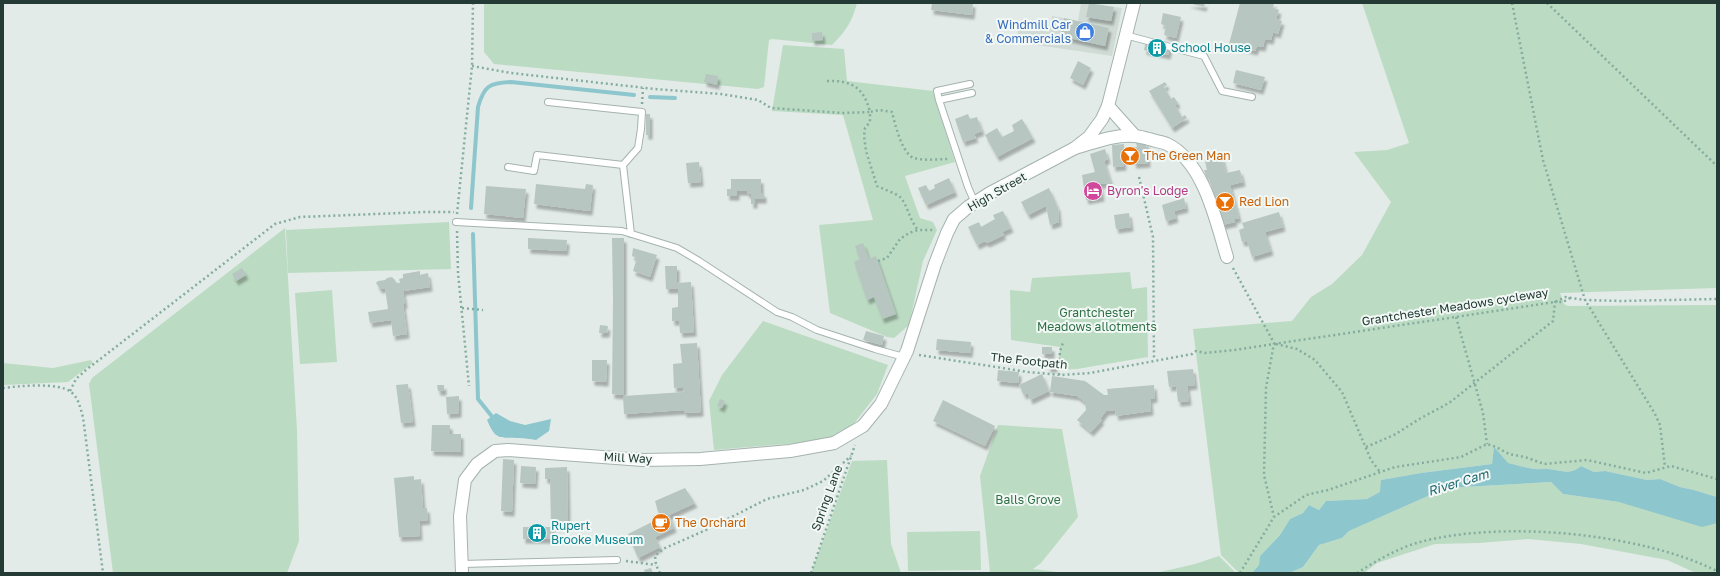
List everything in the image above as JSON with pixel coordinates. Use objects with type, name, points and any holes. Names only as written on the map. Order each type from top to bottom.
[{"type":"street","name":"High Street","points":[[881,404],[906,354],[935,264],[954,219],[975,202],[1075,148],[1089,137],[1102,119],[1108,106],[1134,3]]},
{"type":"street","points":[[1108,106],[1134,136]]},
{"type":"street","points":[[1075,148],[1108,139],[1134,136],[1167,144],[1183,156],[1193,167],[1200,180],[1211,206],[1227,257]]},
{"type":"street","name":"Mill Way","points":[[462,569],[460,516],[465,480],[477,464],[495,451],[515,450],[643,460],[700,459],[790,451],[834,443],[860,428],[881,404]]},
{"type":"lane","points":[[1125,35],[1204,56],[1222,91],[1252,97]]},
{"type":"lane","points":[[970,84],[937,91],[968,187],[975,202]]},
{"type":"lane","points":[[939,100],[972,93]]},
{"type":"lane","points":[[548,102],[642,112],[638,148],[623,165],[631,234]]},
{"type":"lane","points":[[508,167],[534,170],[538,155],[623,165]]},
{"type":"lane","points":[[456,222],[622,231],[677,248],[777,312],[792,317],[817,330],[875,349],[906,354]]},
{"type":"lane","points":[[462,569],[618,560]]},
{"type":"path","points":[[470,386],[462,308],[456,222],[472,66],[473,3]]},
{"type":"path","points":[[1512,3],[1543,160],[1585,300],[1655,414],[1660,425],[1665,467]]},
{"type":"path","points":[[1548,3],[1717,166]]},
{"type":"path","points":[[472,66],[511,73],[643,88],[722,94],[758,100],[771,108],[842,113],[870,112],[879,110],[892,112],[906,152],[913,158],[959,158]]},
{"type":"path","points":[[827,81],[840,81],[858,88],[867,100],[870,112],[870,122],[865,128],[864,136],[877,186],[898,195],[903,201],[911,222],[918,230]]},
{"type":"path","points":[[642,112],[643,88]]},
{"type":"path","points":[[1139,177],[1153,237],[1154,360]]},
{"type":"path","points":[[70,391],[76,379],[86,370],[275,224],[300,217],[457,212]]},
{"type":"path","points":[[878,261],[888,258],[900,239],[909,232],[918,230],[937,230]]},
{"type":"path","points":[[1227,257],[1274,343],[1266,388],[1264,474],[1274,517]]},
{"type":"path","name":"Grantchester Meadows cycleway","points":[[1196,352],[1205,353],[1456,317],[1555,302],[1562,298],[1620,301],[1717,299]]},
{"type":"path","points":[[1366,447],[1394,436],[1421,418],[1448,403],[1476,383],[1553,321],[1555,302]]},
{"type":"path","points":[[462,308],[483,310]]},
{"type":"path","points":[[1456,317],[1476,383],[1483,412],[1487,444]]},
{"type":"path","points":[[1059,375],[1060,351],[1063,343]]},
{"type":"path","points":[[1274,343],[1297,349],[1315,360],[1342,392],[1371,460],[1380,472]]},
{"type":"path","name":"The Footpath","points":[[906,354],[1059,375],[1090,373],[1196,352]]},
{"type":"path","points":[[1192,354],[1205,353]]},
{"type":"path","points":[[3,388],[54,386],[70,391],[78,400],[83,417],[102,573]]},
{"type":"path","name":"Spring Lane","points":[[811,573],[860,428]]},
{"type":"path","points":[[1240,573],[1274,517],[1306,495],[1328,490],[1395,467],[1460,457],[1487,444],[1508,454],[1525,457],[1544,464],[1587,460],[1646,473],[1671,466],[1717,479]]},
{"type":"path","points":[[660,573],[656,565],[656,556],[663,549],[706,530],[766,499],[804,490],[823,481],[851,456]]},
{"type":"path","points":[[1357,573],[1378,560],[1418,543],[1460,534],[1509,532],[1564,534],[1616,540],[1666,550],[1717,571]]},
{"type":"path","points":[[618,560],[656,565]]},
{"type":"shaded area","points":[[1081,3],[1122,8],[1112,56],[1016,42],[1019,25],[1049,32],[1052,16],[1078,21]]},
{"type":"green space","points":[[484,3],[857,3],[848,26],[832,45],[772,39],[769,40],[764,87],[758,89],[494,64],[484,52]]},
{"type":"green space","points":[[1362,3],[1717,3],[1717,288],[1560,293],[1564,304],[1568,306],[1717,305],[1717,497],[1680,487],[1660,479],[1647,480],[1605,471],[1594,472],[1581,466],[1569,472],[1525,467],[1507,463],[1494,448],[1492,464],[1421,473],[1381,480],[1381,492],[1367,499],[1326,501],[1319,510],[1309,505],[1303,513],[1290,519],[1280,535],[1260,556],[1259,565],[1252,573],[1239,573],[1221,555],[1193,329],[1292,321],[1311,297],[1332,284],[1362,255],[1391,202],[1354,152],[1387,150],[1409,143]]},
{"type":"green space","points":[[783,45],[844,49],[847,81],[933,91],[955,162],[905,176],[920,218],[933,222],[937,230],[923,261],[909,325],[894,338],[887,337],[830,313],[819,225],[873,220],[843,115],[772,111]]},
{"type":"green space","points":[[449,222],[451,269],[288,273],[286,230]]},
{"type":"green space","points":[[285,228],[297,430],[299,541],[287,573],[113,573],[89,384],[92,378]]},
{"type":"green space","name":"Grantchester Meadows allotments","points":[[1130,272],[1132,289],[1147,287],[1148,357],[1077,369],[1057,370],[1060,347],[1011,340],[1010,290],[1030,292],[1032,278]]},
{"type":"green space","points":[[332,290],[337,362],[300,364],[295,293]]},
{"type":"green space","points":[[763,321],[888,365],[877,394],[849,430],[822,441],[714,450],[709,401],[722,375]]},
{"type":"green space","points":[[91,360],[93,363],[68,382],[3,385],[3,363],[53,368]]},
{"type":"green space","name":"Balls Grove","points":[[998,425],[1062,429],[1078,517],[1041,563],[1033,569],[1065,573],[990,573],[980,476]]},
{"type":"green space","points":[[887,460],[891,544],[901,573],[811,573],[852,461]]},
{"type":"green space","points":[[1551,482],[1563,494],[1619,502],[1717,523],[1717,573],[1696,573],[1667,560],[1581,544],[1528,539],[1479,543],[1435,544],[1377,563],[1364,573],[1289,573],[1303,567],[1319,545],[1342,538],[1349,531],[1446,488]]},
{"type":"green space","points":[[980,531],[981,570],[908,571],[907,532]]},
{"type":"green space","points":[[1219,556],[1236,573],[1156,573],[1195,564]]},
{"type":"water","points":[[496,413],[510,421],[525,425],[551,419],[549,431],[536,440],[507,438],[496,435],[487,420]]},
{"type":"water","name":"River Cam","points":[[1494,447],[1508,463],[1525,467],[1569,472],[1581,466],[1594,472],[1605,471],[1647,480],[1660,479],[1680,487],[1717,497],[1717,523],[1702,527],[1619,502],[1563,494],[1551,482],[1446,488],[1349,531],[1342,538],[1319,545],[1303,567],[1289,573],[1252,573],[1259,565],[1260,556],[1280,535],[1290,519],[1303,513],[1309,505],[1319,510],[1326,501],[1367,499],[1380,492],[1381,480],[1421,473],[1492,464]]},
{"type":"building","points":[[932,3],[973,3],[972,15],[931,10]]},
{"type":"building","points":[[1089,3],[1114,7],[1111,21],[1086,17]]},
{"type":"building","points":[[1188,3],[1205,3],[1204,7]]},
{"type":"building","points":[[1240,3],[1274,3],[1273,8],[1279,10],[1276,19],[1282,21],[1278,34],[1273,32],[1271,40],[1265,39],[1263,47],[1257,46],[1255,51],[1229,44]]},
{"type":"building","points":[[1163,13],[1181,17],[1176,38],[1164,35],[1166,26],[1161,24]]},
{"type":"building","name":"Windmill Car & Commercials","points":[[1064,18],[1109,28],[1105,46],[1060,36]]},
{"type":"building","points":[[822,32],[823,40],[812,41],[812,33]]},
{"type":"building","name":"School House","points":[[1146,41],[1170,46],[1168,55],[1144,50]]},
{"type":"building","points":[[1078,61],[1091,68],[1083,85],[1070,78]]},
{"type":"building","points":[[1236,70],[1265,77],[1261,90],[1233,83]]},
{"type":"building","points":[[706,74],[718,76],[717,85],[704,82]]},
{"type":"building","points":[[1165,82],[1167,85],[1164,87],[1171,99],[1174,97],[1178,103],[1175,105],[1182,117],[1185,115],[1187,118],[1172,128],[1149,91]]},
{"type":"building","points":[[646,114],[650,114],[650,135],[646,135]]},
{"type":"building","points":[[968,114],[970,119],[977,117],[982,131],[974,134],[976,138],[963,142],[955,119]]},
{"type":"building","points":[[1022,119],[1033,138],[997,157],[985,135],[997,128],[1002,137],[1014,131],[1012,125]]},
{"type":"building","name":"The Green Man","points":[[1136,142],[1146,142],[1148,163],[1134,164],[1133,158],[1123,158],[1124,166],[1113,167],[1112,145],[1124,144],[1124,148],[1137,147]]},
{"type":"building","points":[[1105,149],[1108,159],[1104,161],[1111,183],[1100,184],[1102,197],[1086,200],[1082,175],[1095,172],[1090,154]]},
{"type":"building","name":"Red Lion","points":[[1222,157],[1226,173],[1240,170],[1243,182],[1230,185],[1239,218],[1234,219],[1235,222],[1222,225],[1209,178],[1207,179],[1204,170],[1207,170],[1205,161]]},
{"type":"building","points":[[699,162],[701,182],[688,183],[686,163]]},
{"type":"building","points":[[949,178],[955,192],[926,205],[918,188],[926,185],[929,191],[935,188],[934,185]]},
{"type":"building","points":[[731,179],[761,179],[761,193],[764,193],[764,199],[755,199],[755,204],[751,204],[751,194],[747,194],[747,191],[737,191],[737,196],[727,196],[727,189],[731,189]]},
{"type":"building","points":[[536,184],[585,189],[586,184],[593,185],[590,211],[534,204]]},
{"type":"building","points":[[486,186],[526,189],[523,218],[484,214]]},
{"type":"building","points":[[1049,188],[1058,208],[1059,222],[1050,225],[1046,206],[1028,215],[1021,202]]},
{"type":"building","points":[[1184,198],[1186,208],[1174,211],[1176,218],[1166,221],[1162,205]]},
{"type":"building","points":[[1003,211],[1011,228],[1002,232],[1004,235],[987,243],[985,241],[977,245],[968,227],[979,222],[981,227],[995,219],[993,215]]},
{"type":"building","points":[[1279,212],[1283,227],[1265,232],[1271,251],[1252,257],[1247,241],[1242,242],[1239,230],[1244,228],[1242,223]]},
{"type":"building","points":[[1129,213],[1131,227],[1116,229],[1114,215]]},
{"type":"building","points":[[528,238],[567,240],[566,251],[528,249]]},
{"type":"building","points":[[612,238],[624,238],[624,395],[612,394]]},
{"type":"building","points":[[863,243],[869,259],[876,256],[896,314],[882,319],[874,297],[867,300],[854,262],[860,259],[855,246]]},
{"type":"building","points":[[633,248],[657,255],[650,277],[633,271],[637,258],[632,256]]},
{"type":"building","points":[[665,266],[677,266],[677,283],[691,282],[694,332],[680,333],[679,321],[672,321],[672,308],[678,307],[678,289],[666,289]]},
{"type":"building","points":[[242,268],[246,275],[236,281],[232,274]]},
{"type":"building","points":[[420,271],[420,275],[428,273],[430,287],[403,291],[405,304],[403,304],[407,334],[393,336],[391,320],[370,323],[368,312],[388,309],[385,288],[380,289],[376,283],[392,277],[396,283],[400,283],[399,279],[403,278],[403,274]]},
{"type":"building","points":[[600,325],[608,326],[607,333],[599,333]]},
{"type":"building","points":[[866,331],[884,336],[882,345],[863,340]]},
{"type":"building","points":[[937,339],[971,342],[970,353],[936,350]]},
{"type":"building","points":[[697,343],[701,412],[684,413],[684,410],[624,414],[623,396],[684,392],[683,387],[674,388],[673,364],[682,363],[680,344]]},
{"type":"building","points":[[1042,347],[1052,347],[1052,354],[1042,354]]},
{"type":"building","points":[[592,360],[607,360],[606,382],[592,381]]},
{"type":"building","points":[[1048,362],[1055,362],[1055,368],[1048,368]]},
{"type":"building","points":[[1193,369],[1195,385],[1187,386],[1189,401],[1178,402],[1176,386],[1169,387],[1167,371]]},
{"type":"building","points":[[998,370],[1019,372],[1018,383],[997,381]]},
{"type":"building","points":[[1042,374],[1049,391],[1030,400],[1028,393],[1024,395],[1019,385]]},
{"type":"building","points":[[1052,376],[1085,381],[1104,395],[1108,395],[1107,389],[1154,385],[1155,398],[1150,399],[1151,411],[1116,416],[1115,410],[1106,411],[1100,419],[1102,420],[1091,432],[1077,420],[1086,410],[1085,402],[1077,396],[1050,392]]},
{"type":"building","points":[[408,384],[413,422],[401,423],[396,385]]},
{"type":"building","points":[[437,385],[444,385],[444,391],[438,391]]},
{"type":"building","points":[[459,396],[459,413],[447,414],[446,397]]},
{"type":"building","points":[[720,399],[725,401],[722,408],[717,406]]},
{"type":"building","points":[[943,400],[995,426],[985,446],[933,421]]},
{"type":"building","points":[[432,425],[450,425],[450,434],[461,434],[461,452],[431,451]]},
{"type":"building","points":[[503,459],[514,460],[512,512],[501,511]]},
{"type":"building","points":[[521,466],[536,467],[535,484],[520,483]]},
{"type":"building","points":[[567,467],[568,526],[551,527],[550,479],[545,479],[545,468]]},
{"type":"building","points":[[414,476],[414,480],[421,479],[423,508],[427,508],[428,520],[419,521],[420,536],[399,537],[394,478]]},
{"type":"building","name":"The Orchard","points":[[685,488],[695,503],[669,515],[674,528],[655,537],[660,547],[638,558],[628,534],[660,518],[655,501]]},
{"type":"building","name":"Rupert Brooke Museum","points":[[523,527],[552,527],[552,539],[523,539]]},
{"type":"building","points":[[651,568],[653,573],[645,573],[644,570]]},
{"type":"waterway","points":[[471,208],[478,107],[480,100],[488,87],[497,83],[511,82],[634,95]]},
{"type":"waterway","points":[[650,97],[675,98]]},
{"type":"waterway","points":[[473,234],[478,399],[494,419]]},
{"type":"place","name":"Windmill Car & Commercials","points":[[1085,32]]},
{"type":"place","name":"School House","points":[[1157,48]]},
{"type":"place","name":"The Green Man","points":[[1130,156]]},
{"type":"place","name":"Byron's Lodge","points":[[1093,191]]},
{"type":"place","name":"Red Lion","points":[[1225,202]]},
{"type":"place","name":"The Orchard","points":[[661,523]]},
{"type":"place","name":"Rupert Brooke Museum","points":[[537,533]]}]
